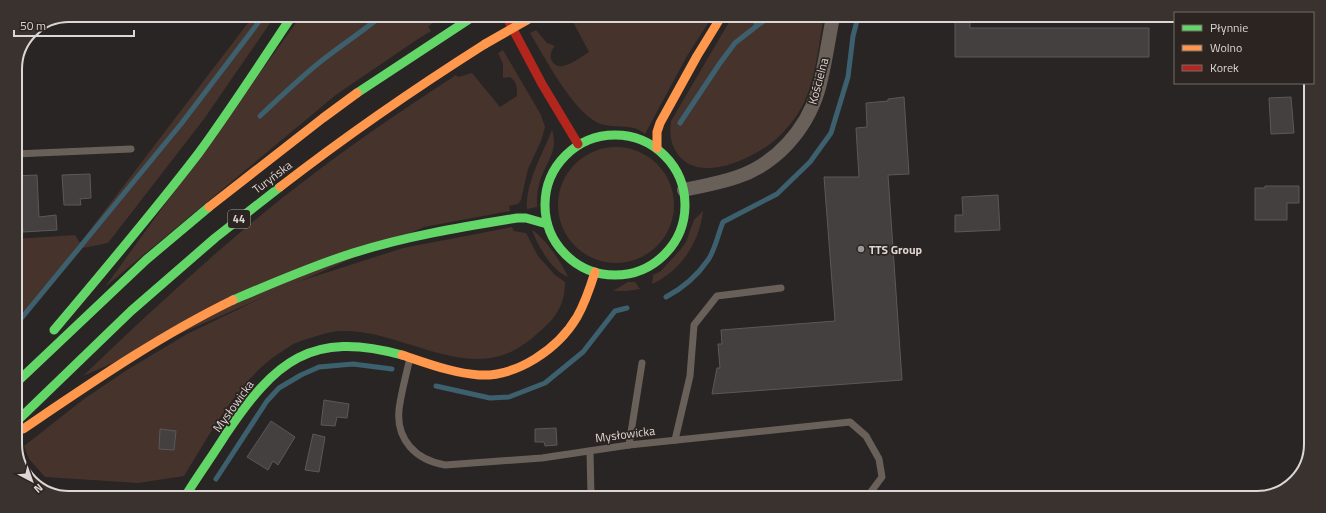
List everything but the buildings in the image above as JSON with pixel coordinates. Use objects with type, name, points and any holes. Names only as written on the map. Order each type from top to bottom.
[{"type":"main road","points":[[50,336],[144,223],[197,154],[236,101],[288,22]]},
{"type":"main road","name":"Turyńska","points":[[22,377],[146,260],[222,196],[323,118],[373,82],[465,22]]},
{"type":"main road","points":[[509,22],[542,84],[578,144]]},
{"type":"main road","name":"Turyńska","points":[[22,416],[130,312],[257,204],[340,140],[433,75],[524,22]]},
{"type":"main road","points":[[657,148],[657,132],[660,124],[686,73],[717,22]]},
{"type":"main road","points":[[610,134],[627,135],[643,140],[657,148],[670,160],[678,174],[684,190],[685,208],[682,226],[674,242],[663,256],[648,267],[631,273],[613,275],[595,272],[579,265],[564,254],[554,240],[546,224],[544,205],[546,187],[553,170],[564,156],[578,144],[594,137],[610,134]]},
{"type":"main road","points":[[22,430],[126,360],[179,328],[232,301],[296,273],[362,251],[438,231],[516,218],[526,218],[546,224]]},
{"type":"main road","name":"Mysłowicka","points":[[189,491],[251,398],[270,378],[293,360],[332,347],[346,345],[382,349],[455,372],[481,374],[509,371],[532,361],[557,344],[574,324],[588,296],[595,272]]},
{"type":"main road","points":[[22,369],[40,348]]},
{"type":"street","name":"Kościelna","points":[[684,190],[731,180],[744,175],[771,158],[795,135],[809,113],[818,90],[832,22]]},
{"type":"lane","points":[[22,154],[131,149]]},
{"type":"lane","points":[[675,440],[690,376],[694,325],[716,296],[781,288]]},
{"type":"lane","name":"Mysłowicka","points":[[410,358],[399,410],[401,432],[415,453],[434,463],[445,465],[542,458],[629,445],[850,422],[866,436],[880,459],[882,477],[872,491]]},
{"type":"lane","points":[[629,445],[642,363]]},
{"type":"lane","points":[[590,451],[591,491]]},
{"type":"shaded area","points":[[249,22],[271,22],[204,119],[108,243],[83,248],[22,321],[22,239],[75,235],[80,243]]},
{"type":"shaded area","points":[[297,22],[434,22],[428,27],[431,31],[337,94],[105,287]]},
{"type":"shaded area","points":[[573,22],[709,22],[687,56],[645,134],[634,128],[602,125],[588,116],[569,95],[551,69],[530,33],[536,30],[547,43],[555,46],[552,50],[551,57],[553,63],[559,66],[570,64],[589,52]]},
{"type":"shaded area","points":[[729,22],[823,22],[812,82],[802,107],[790,125],[774,141],[761,150],[738,162],[726,166],[702,168],[691,165],[681,158],[675,150],[670,131],[671,121]]},
{"type":"shaded area","points":[[503,50],[541,115],[545,127],[541,141],[528,169],[521,200],[518,204],[509,206],[510,211],[424,227],[83,376],[194,272],[252,222],[365,136],[456,75],[458,77],[472,73],[500,107],[517,96],[517,87],[514,81],[510,77],[503,78],[503,64],[498,53]]},
{"type":"shaded area","points":[[552,130],[554,137],[553,150],[539,184],[537,207],[527,209],[527,199],[532,179]]},
{"type":"shaded area","points":[[616,147],[638,151],[648,156],[657,164],[665,173],[670,183],[674,205],[670,227],[665,237],[657,246],[648,254],[638,259],[616,263],[594,259],[584,254],[575,246],[567,237],[562,227],[558,205],[562,183],[567,173],[575,164],[584,156],[594,151]]},
{"type":"shaded area","points":[[703,211],[698,233],[687,254],[672,271],[652,284],[653,275],[661,271],[681,249],[686,242],[694,220]]},
{"type":"shaded area","points":[[512,227],[514,231],[526,233],[538,256],[555,275],[565,282],[565,290],[561,304],[550,322],[534,337],[510,352],[500,356],[481,359],[462,358],[362,332],[331,332],[293,344],[263,366],[237,394],[225,410],[184,476],[138,483],[45,477],[29,459],[24,446],[84,399],[127,370],[187,334],[291,284],[403,248]]},
{"type":"shaded area","points":[[532,230],[553,251],[568,277],[556,269],[546,257]]},
{"type":"shaded area","points":[[628,282],[635,282],[640,289],[613,291]]},
{"type":"waterway","points":[[22,317],[181,124],[259,22]]},
{"type":"waterway","points":[[260,116],[312,68],[374,22]]},
{"type":"waterway","points":[[756,23],[758,25],[762,22]]},
{"type":"waterway","points":[[666,297],[678,290],[704,266],[713,252],[723,222],[777,194],[810,162],[831,133],[848,77],[853,36],[857,22]]},
{"type":"waterway","points":[[680,123],[735,43],[758,25]]},
{"type":"waterway","points":[[436,386],[490,398],[509,397],[545,383],[583,352],[615,311],[627,308]]},
{"type":"waterway","points":[[216,479],[267,401],[279,388],[301,375],[319,367],[353,364],[392,369]]},
{"type":"traffic: fast","points":[[54,330],[109,265],[198,154],[288,22]]},
{"type":"traffic: fast","points":[[357,93],[465,22]]},
{"type":"traffic: fast","points":[[622,135],[642,140],[665,155],[680,178],[684,191],[685,205],[684,219],[680,232],[665,255],[642,270],[629,274],[608,275],[588,270],[565,255],[550,232],[546,219],[545,198],[550,178],[565,155],[588,140],[601,136],[622,135]]},
{"type":"traffic: fast","points":[[22,416],[131,311],[215,238],[280,187]]},
{"type":"traffic: fast","points":[[22,377],[146,260],[209,207]]},
{"type":"traffic: fast","points":[[233,300],[323,263],[393,242],[517,218],[526,218],[547,224]]},
{"type":"traffic: fast","points":[[189,491],[244,409],[261,387],[279,370],[298,358],[319,350],[343,347],[370,348],[402,355]]},
{"type":"traffic: slow","points":[[485,44],[524,22]]},
{"type":"traffic: slow","points":[[657,148],[657,132],[660,123],[697,56],[718,22]]},
{"type":"traffic: slow","points":[[280,187],[381,113],[485,44]]},
{"type":"traffic: slow","points":[[209,207],[357,93]]},
{"type":"traffic: slow","points":[[402,355],[449,370],[479,375],[508,371],[522,366],[548,350],[569,329],[577,317],[595,272]]},
{"type":"traffic: slow","points":[[23,429],[100,377],[152,345],[233,300]]},
{"type":"traffic: jam","points":[[509,22],[542,84],[578,144]]},
{"type":"place","name":"TTS Group","points":[[861,249]]}]
